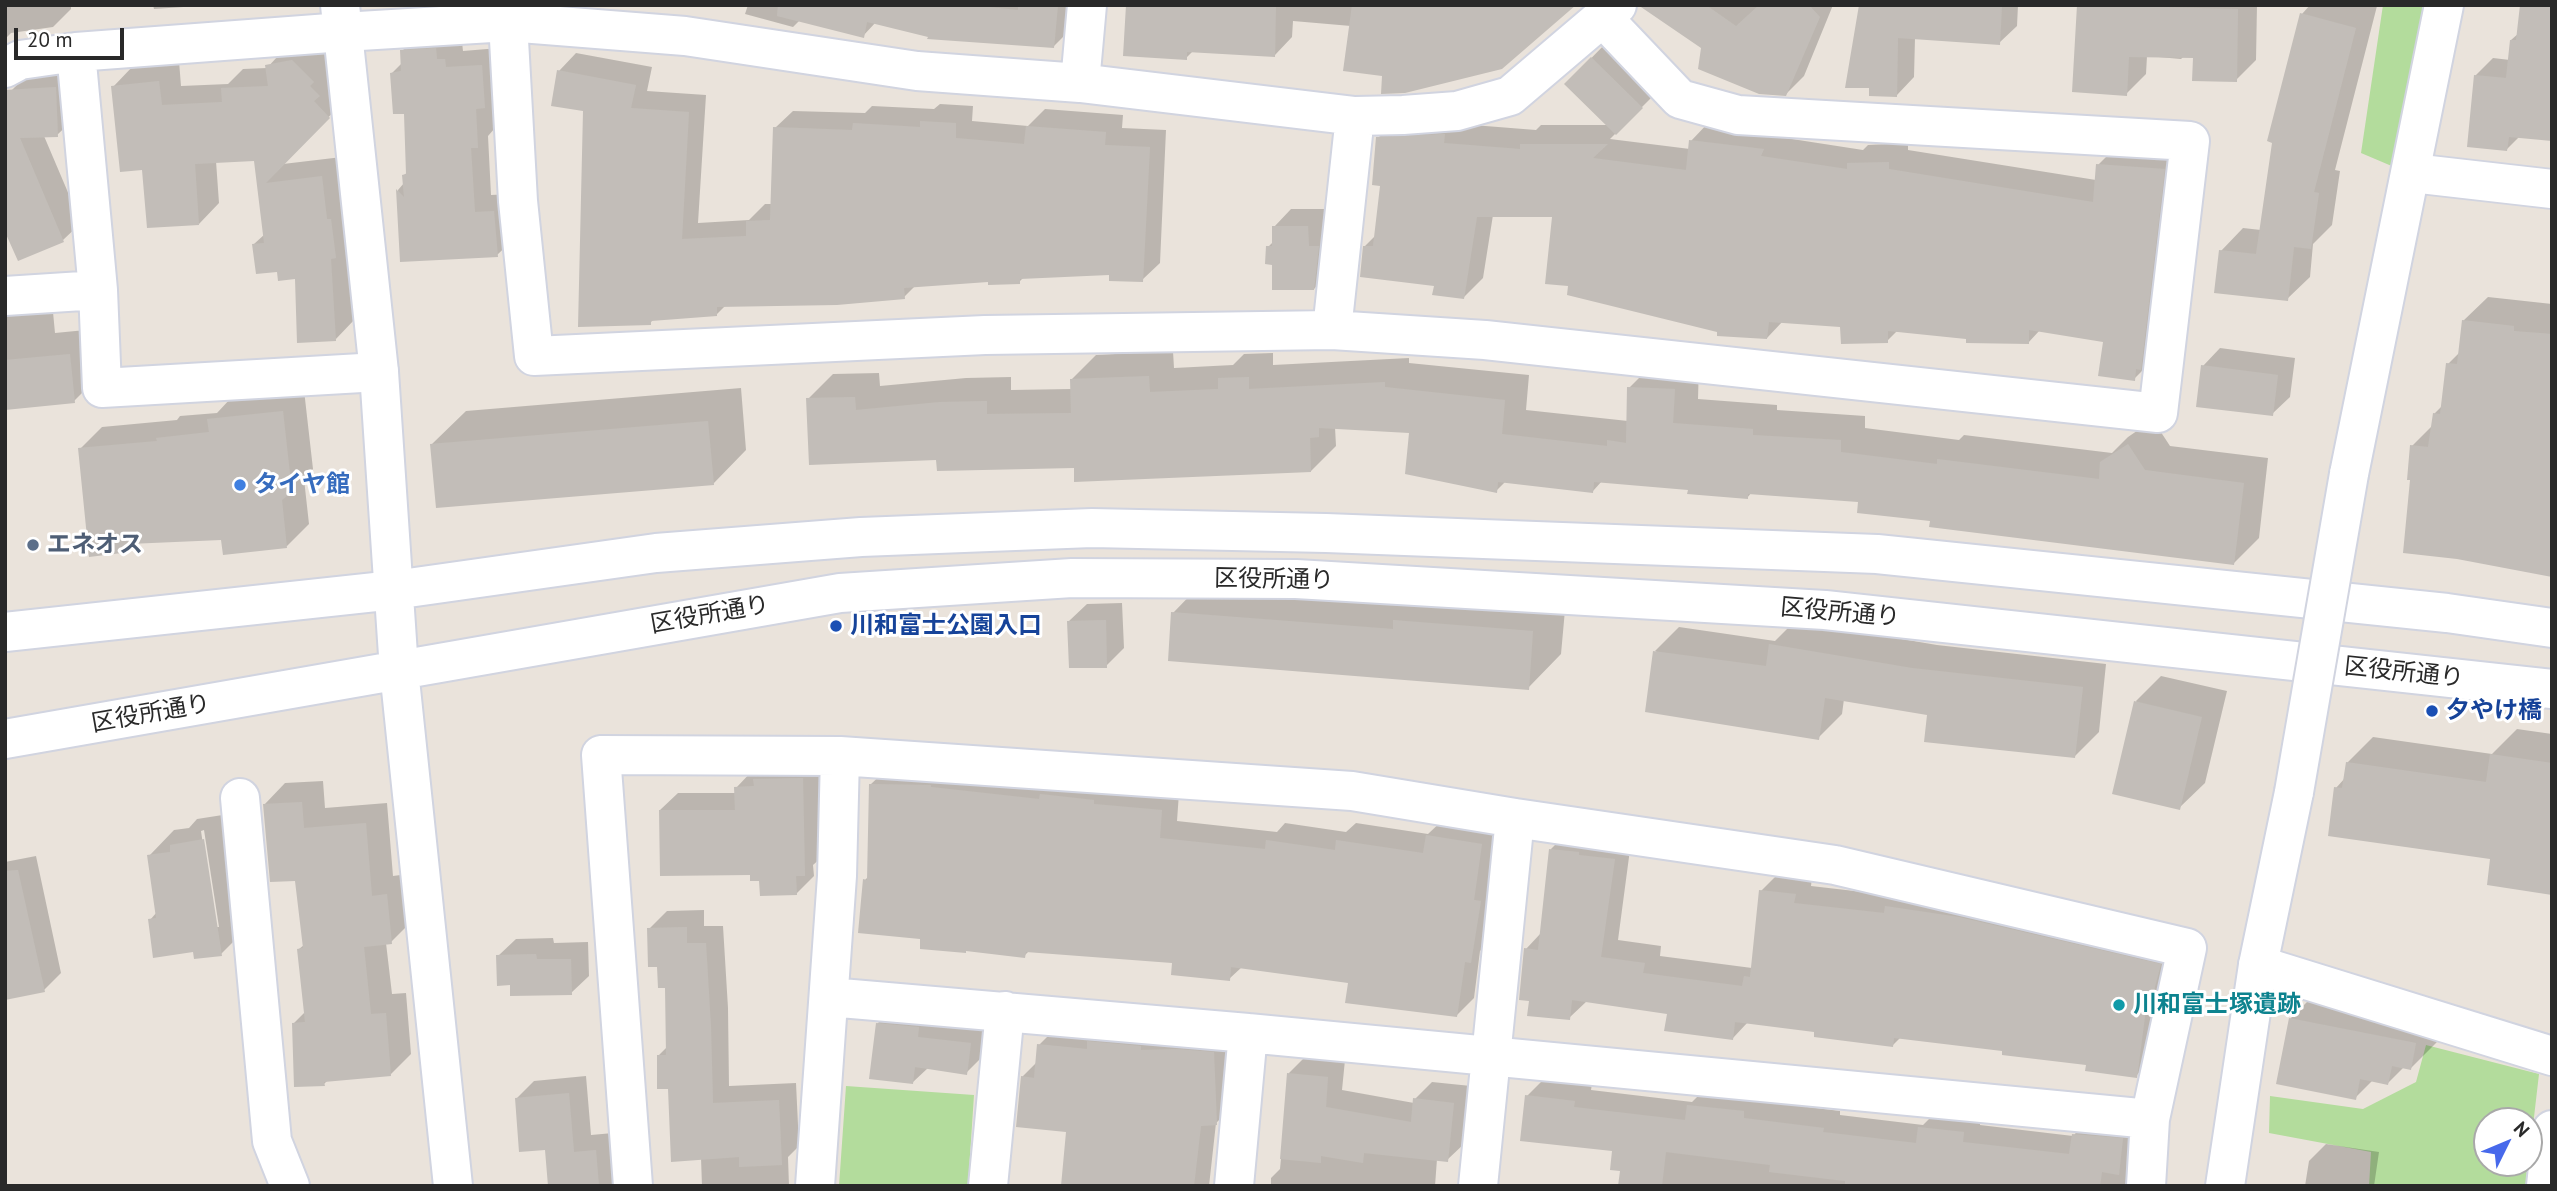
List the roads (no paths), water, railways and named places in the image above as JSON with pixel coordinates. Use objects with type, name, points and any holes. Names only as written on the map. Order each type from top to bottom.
[{"type":"street","points":[[1080,83],[1087,5]]},
{"type":"street","points":[[2225,1186],[2258,965],[2294,792],[2349,474],[2444,5]]},
{"type":"street","points":[[5,68],[20,60],[341,18],[508,22],[685,36],[917,71],[1080,83],[1355,116],[1457,111],[1510,96],[1610,12],[1680,99],[1738,115],[2190,141],[2158,413],[1485,340],[1332,330],[985,335],[534,356],[518,201],[508,22]]},
{"type":"street","points":[[341,18],[379,372],[399,670],[453,1186]]},
{"type":"street","points":[[76,52],[98,290],[102,388],[379,372]]},
{"type":"street","points":[[1332,330],[1355,116]]},
{"type":"street","points":[[2412,173],[2552,190]]},
{"type":"street","points":[[5,296],[98,290]]},
{"type":"street","name":"区役所通り","points":[[5,632],[394,590],[656,553],[861,537],[1106,529],[1326,533],[1877,554],[2447,613],[2552,628]]},
{"type":"street","name":"区役所通り","points":[[5,739],[840,593],[1072,578],[1296,579],[1825,610],[2552,689]]},
{"type":"street","points":[[633,1186],[601,755],[840,757],[1352,791],[1835,865],[2187,948],[2150,1119],[2146,1186]]},
{"type":"street","points":[[815,1186],[837,876],[840,757]]},
{"type":"street","points":[[240,798],[272,1141],[290,1186]]},
{"type":"street","points":[[1478,1186],[1515,818]]},
{"type":"street","points":[[2258,965],[2552,1056]]},
{"type":"street","points":[[829,997],[1248,1033],[2150,1119]]},
{"type":"street","points":[[988,1186],[1005,1011]]},
{"type":"street","points":[[1234,1186],[1248,1033]]},
{"type":"street","points":[[2546,1186],[2552,1130]]},
{"type":"place","name":"タイヤ館","points":[[240,485]]},
{"type":"place","name":"エネオス","points":[[33,545]]},
{"type":"place","name":"川和富士公園入口","points":[[836,626]]},
{"type":"place","name":"夕やけ橋","points":[[2432,711]]},
{"type":"place","name":"川和富士塚遺跡","points":[[2119,1005]]}]
